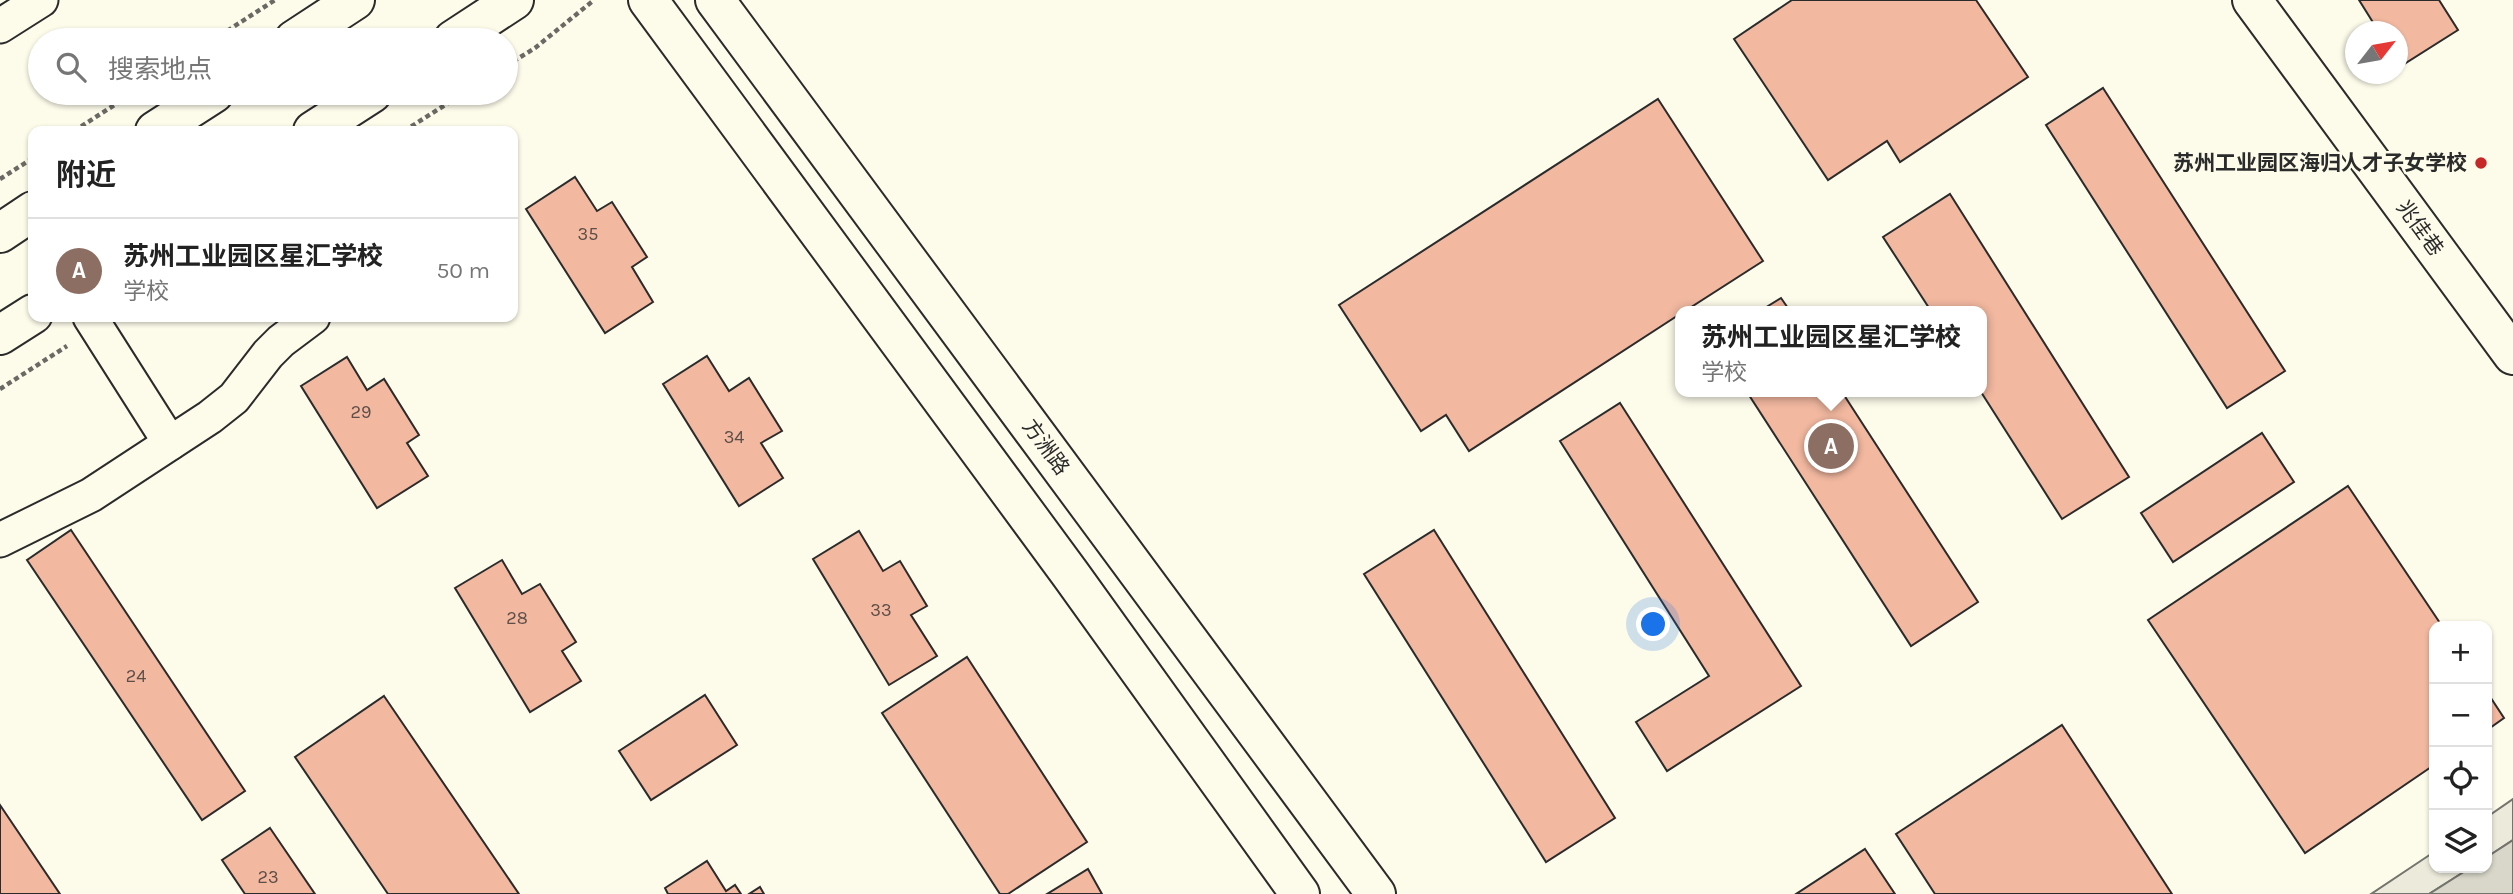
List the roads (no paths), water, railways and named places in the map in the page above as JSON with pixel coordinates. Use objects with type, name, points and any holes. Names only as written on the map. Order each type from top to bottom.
[{"type":"main road","points":[[312,28],[355,0]]},
{"type":"main road","points":[[471,28],[514,0]]},
{"type":"main road","points":[[648,0],[1071,575],[1300,894]]},
{"type":"main road","name":"方洲路","points":[[715,0],[1376,894]]},
{"type":"main road","name":"兆佳巷","points":[[2252,0],[2513,355]]},
{"type":"main road","points":[[163,126],[195,105]]},
{"type":"main road","points":[[321,126],[353,105]]},
{"type":"main road","points":[[0,233],[28,214]]},
{"type":"main road","points":[[0,335],[28,317]]},
{"type":"street","points":[[0,26],[41,0]]},
{"type":"street","points":[[94,322],[170,443]]},
{"type":"street","points":[[0,540],[92,495],[234,398],[268,354],[307,322]]},
{"type":"place","name":"苏州工业园区海归人才子女学校","points":[[2481,163]]},
{"type":"place","name":"苏州工业园区星汇学校","points":[[1831,446]]}]
